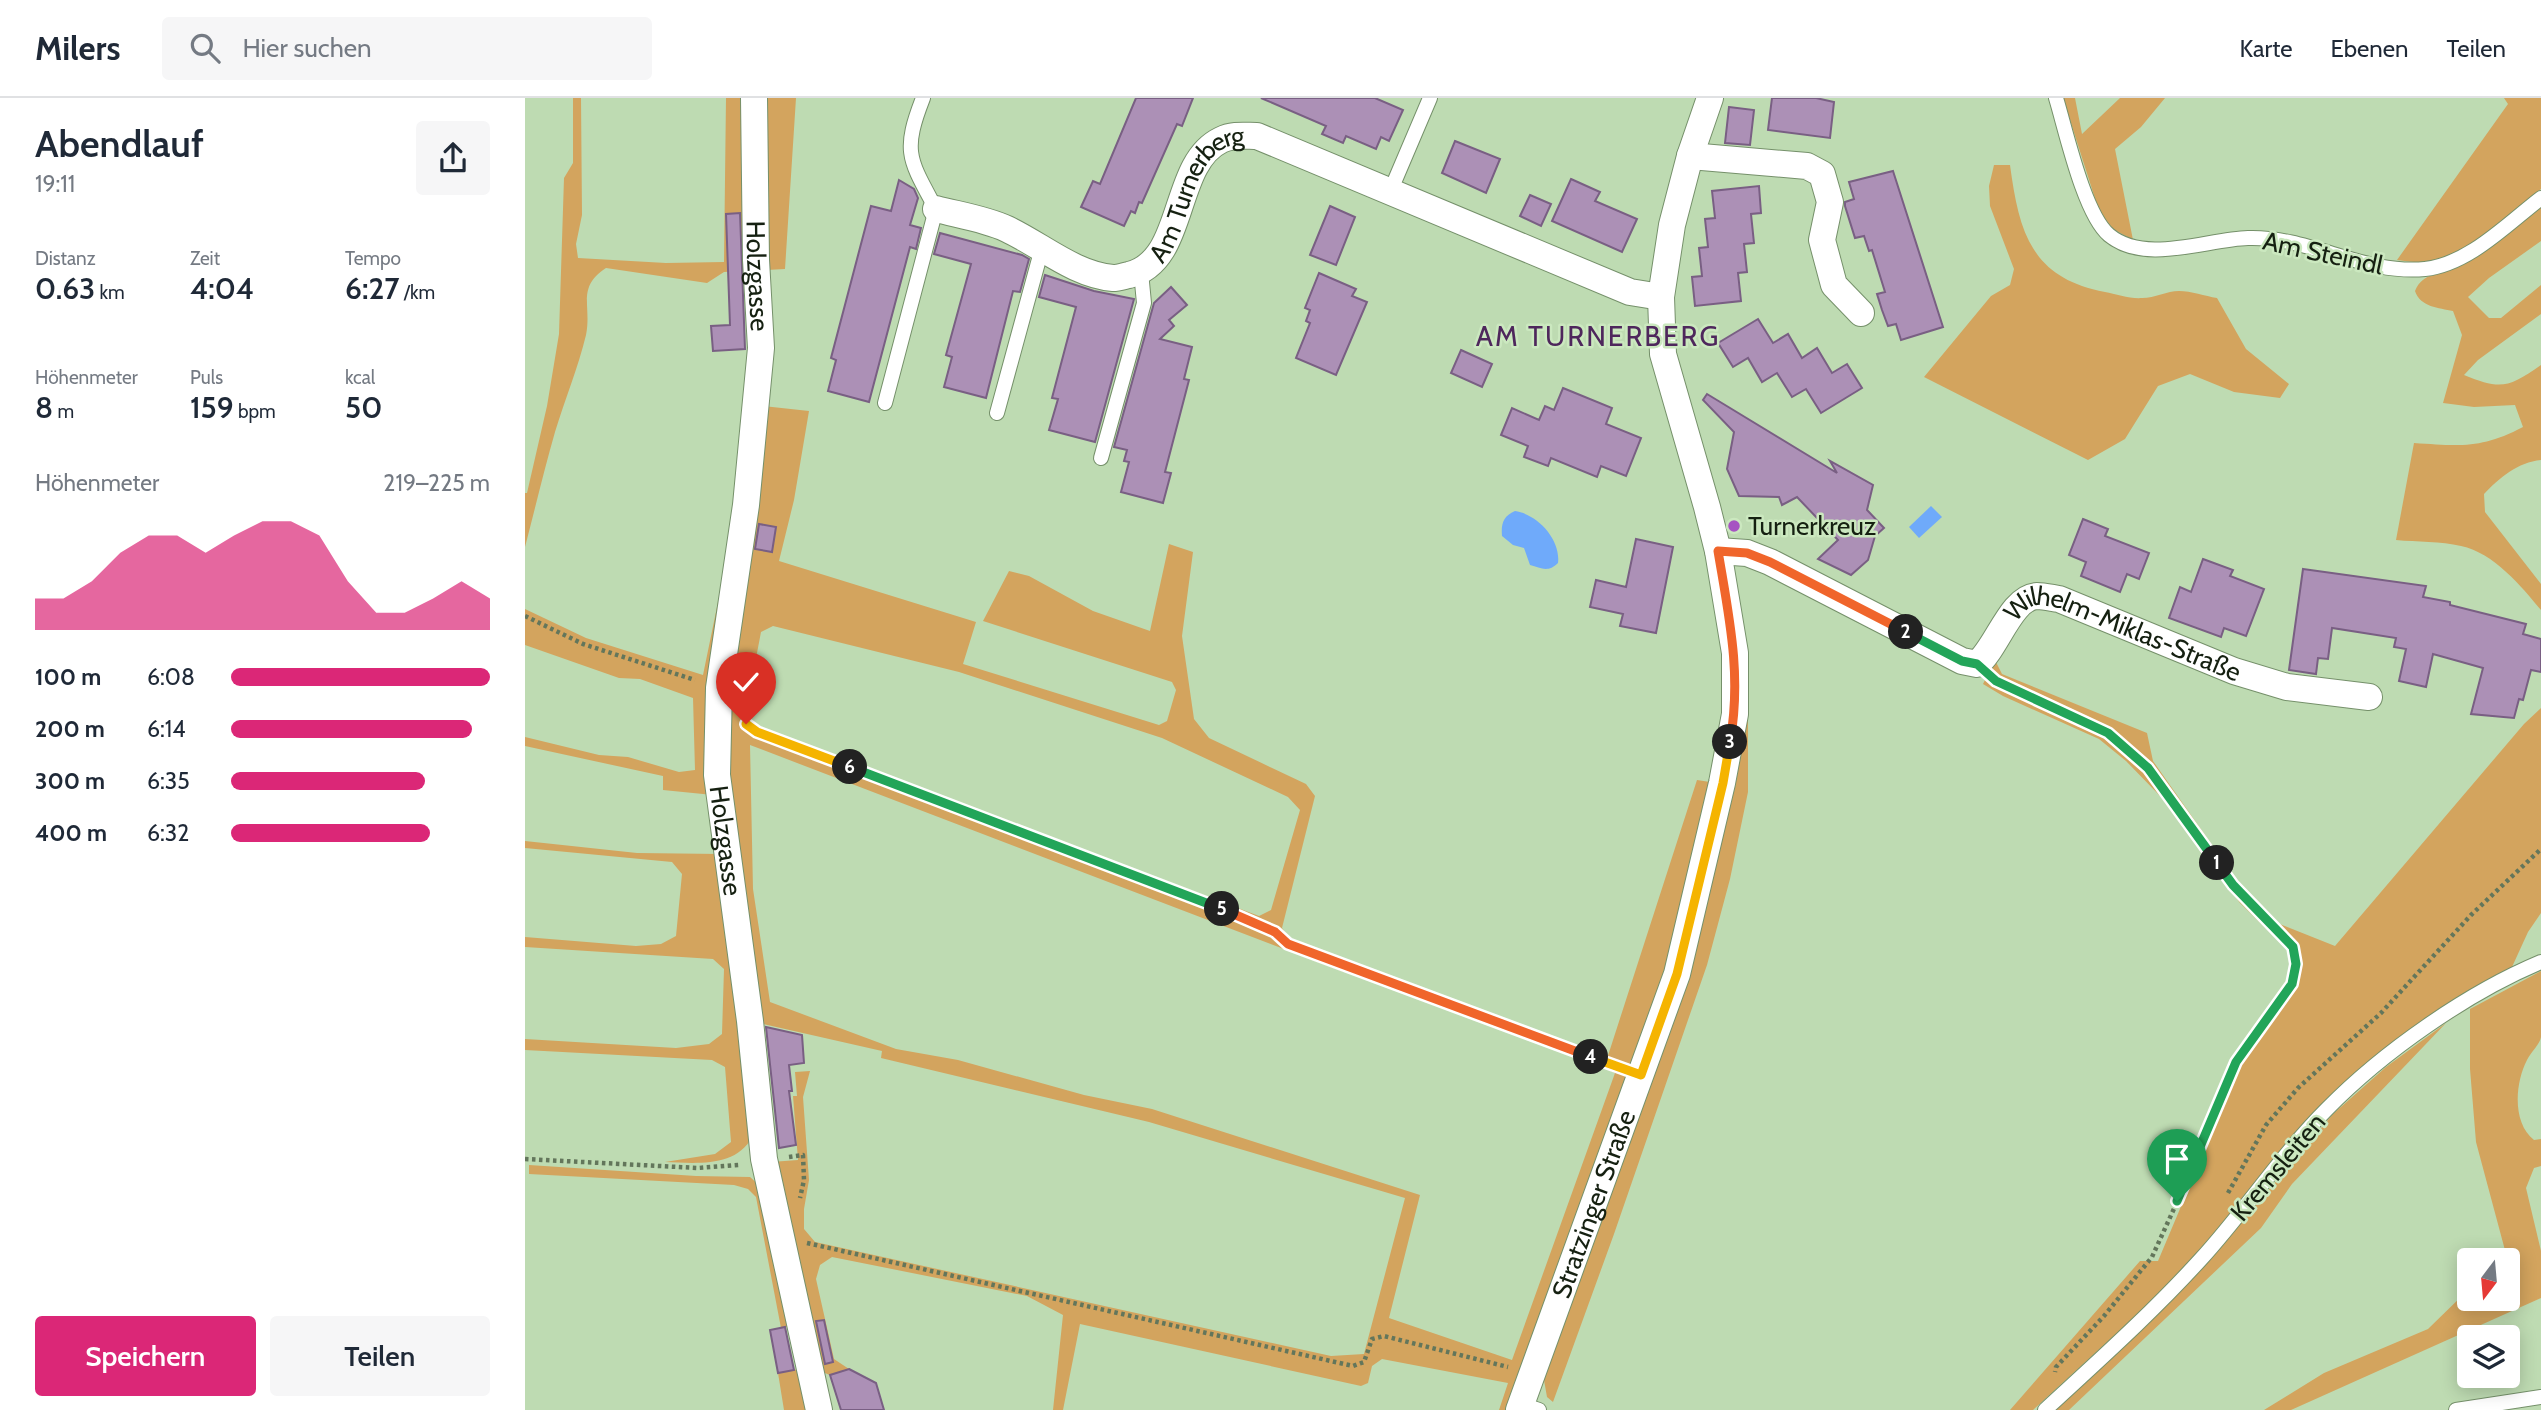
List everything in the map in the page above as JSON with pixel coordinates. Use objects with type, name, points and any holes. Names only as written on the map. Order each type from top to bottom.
[{"type":"street","name":"Holzgasse","points":[[754,98],[756,260],[761,348],[746,505],[719,688],[717,775],[750,1021],[764,1159],[819,1410]]},
{"type":"street","name":"Stratzinger Straße","points":[[1526,1408],[1533,1373],[1677,974],[1723,783],[1735,714],[1735,653],[1718,551],[1663,354],[1661,297],[1672,225],[1690,156],[1710,98]]},
{"type":"street","name":"Am Turnerberg","points":[[936,209],[1005,228],[1086,272],[1115,278],[1141,272],[1160,255],[1195,168],[1206,151],[1219,140],[1236,135],[1257,136],[1630,292],[1661,297]]},
{"type":"street","points":[[1690,156],[1807,166],[1822,174],[1830,202],[1822,240],[1834,285],[1861,313]]},
{"type":"street","name":"Wilhelm-Miklas-Straße","points":[[1718,551],[1747,553],[1770,562],[1962,661],[1977,664],[1988,656],[2016,607],[2035,596],[2059,599],[2234,671],[2287,687],[2369,697]]},
{"type":"lane","points":[[885,402],[936,209],[909,155],[912,127],[923,98]]},
{"type":"lane","points":[[1390,191],[1430,98]]},
{"type":"lane","name":"Am Steindl","points":[[2056,98],[2094,215],[2109,235],[2131,247],[2156,249],[2247,237],[2278,239],[2395,269],[2426,269],[2453,261],[2473,250],[2541,198]]},
{"type":"lane","points":[[997,413],[1042,248]]},
{"type":"lane","points":[[1101,458],[1144,303],[1141,272]]},
{"type":"lane","name":"Kremsleiten","points":[[2045,1410],[2202,1259],[2327,1109],[2381,1061],[2442,1016],[2541,962]]},
{"type":"lane","points":[[2456,1410],[2541,1397]]},
{"type":"path","points":[[525,616],[583,644],[719,688]]},
{"type":"path","points":[[1977,664],[1996,681],[2108,733],[2148,768],[2233,885],[2293,947],[2296,964],[2292,984],[2236,1062],[2203,1145],[2152,1257],[2104,1316],[2056,1367],[2053,1378]]},
{"type":"path","points":[[717,736],[736,723],[746,724],[757,732],[1248,919],[1275,932],[1288,944],[1641,1075]]},
{"type":"path","points":[[2226,1197],[2266,1125],[2298,1088],[2381,1013],[2471,915],[2541,849]]},
{"type":"path","points":[[799,1208],[804,1180],[803,1155]]},
{"type":"path","points":[[525,1159],[698,1168],[736,1166],[764,1159]]},
{"type":"path","points":[[802,1235],[806,1242],[817,1246],[1353,1366],[1364,1362],[1372,1339],[1384,1336],[1533,1373]]},
{"type":"shaded area","points":[[573,98],[581,98],[582,215],[576,244],[578,258],[666,263],[724,262],[726,98],[796,98],[785,269],[724,272],[707,283],[606,268],[597,275],[588,290],[583,347],[555,432],[525,547],[525,493],[547,406],[559,334],[564,178],[573,163]]},
{"type":"shaded area","points":[[2063,98],[2075,98],[2082,134],[2120,98],[2165,98],[2141,127],[2115,149],[2133,240],[2113,229],[2099,211]]},
{"type":"shaded area","points":[[2504,98],[2541,98],[2541,189],[2487,233],[2456,252],[2425,262],[2397,260],[2508,104]]},
{"type":"shaded area","points":[[1994,165],[2010,165],[2018,211],[2025,231],[2033,248],[2060,276],[2080,285],[2137,298],[2179,291],[2217,298],[2246,349],[2289,384],[2280,398],[2234,392],[2190,374],[2158,386],[2125,439],[2088,460],[1924,377],[1991,296],[2010,285],[2014,269],[1990,206],[1989,186]]},
{"type":"shaded area","points":[[2541,207],[2541,241],[2489,278],[2468,297],[2489,318],[2501,318],[2541,285],[2541,314],[2478,360],[2464,375],[2487,383],[2504,384],[2541,365],[2541,460],[2524,464],[2509,472],[2484,494],[2485,512],[2541,584],[2541,610],[2496,563],[2473,550],[2445,543],[2396,540],[2414,443],[2482,443],[2523,427],[2515,405],[2474,407],[2443,403],[2462,335],[2453,311],[2426,304],[2415,291],[2427,277],[2456,268],[2479,256]]},
{"type":"shaded area","points":[[763,406],[809,411],[794,500],[779,561],[976,622],[963,664],[1159,725],[1167,721],[1176,690],[1172,682],[983,621],[1009,571],[1029,576],[1093,611],[1150,631],[1169,544],[1193,552],[1182,636],[1194,719],[1209,738],[1306,784],[1315,796],[1282,928],[1291,940],[1344,972],[750,745],[753,889],[770,1002],[896,1049],[958,1060],[1084,1095],[1152,1109],[1420,1195],[1389,1318],[1512,1360],[1615,1073],[1604,1068],[1697,780],[1710,782],[1665,971],[1506,1410],[1499,1410],[1508,1383],[1382,1359],[1372,1366],[1368,1383],[1361,1386],[1080,1324],[1063,1410],[1053,1410],[1063,1315],[1027,1296],[832,1257],[820,1265],[816,1279],[834,1359],[849,1369],[830,1375],[817,1370],[771,1162],[798,1160],[793,1096],[797,1096],[795,1072],[810,1071],[803,1097],[809,1180],[804,1229],[815,1242],[1331,1356],[1364,1354],[1405,1198],[1149,1122],[881,1058],[882,1051],[754,1022],[722,774]],"holes":[[[773,626],[959,672],[1162,738],[1288,797],[1300,810],[1271,910],[1259,916],[744,721],[761,632]]]},
{"type":"shaded area","points":[[738,505],[713,795],[663,790],[663,776],[525,746],[525,737],[599,755],[628,757],[679,772],[695,770],[693,698],[640,679],[619,678],[525,645],[525,609],[586,638],[703,675]]},
{"type":"shaded area","points":[[1995,660],[2002,674],[2147,733],[2153,761],[2238,882],[2277,923],[2335,946],[2524,724],[2541,708],[2541,913],[2528,932],[2512,967],[2439,1009],[2376,1055],[2322,1104],[2197,1255],[2033,1410],[2010,1410],[2140,1261],[2158,1261],[2241,1064],[2297,988],[2285,987],[2291,960],[2287,949],[2240,903],[2161,797],[2126,761],[2099,739],[2003,696],[1983,684]]},
{"type":"shaded area","points":[[1748,717],[1748,792],[1730,879],[1707,965],[1553,1402],[1547,1397],[1544,1380],[1689,978],[1735,787]]},
{"type":"shaded area","points":[[525,841],[637,853],[721,854],[752,1137],[736,1154],[714,1162],[665,1162],[715,1154],[731,1142],[725,1067],[712,1060],[525,1050],[525,1039],[676,1048],[709,1044],[722,1034],[724,969],[713,959],[525,947],[525,937],[636,946],[661,944],[676,936],[682,874],[672,862],[525,848]]},
{"type":"shaded area","points":[[2541,971],[2541,1037],[2523,1069],[2518,1102],[2522,1124],[2527,1133],[2534,1140],[2541,1139],[2541,1166],[2534,1168],[2526,1188],[2541,1251],[2541,1298],[2520,1307],[2520,1248],[2504,1248],[2476,1142],[2470,1069],[2470,1009]]},
{"type":"shaded area","points":[[2446,1023],[2292,1184],[2261,1228],[2069,1410],[2055,1410],[2137,1334],[2207,1263],[2333,1114],[2386,1067]]},
{"type":"shaded area","points":[[529,1165],[750,1177],[760,1186],[791,1326],[781,1328],[756,1197],[748,1189],[734,1185],[529,1174]]},
{"type":"shaded area","points":[[2457,1301],[2457,1311],[2512,1311],[2481,1325],[2457,1325],[2457,1336],[2291,1410],[2264,1410],[2324,1373],[2428,1329]]},
{"type":"shaded area","points":[[799,1369],[810,1410],[784,1410],[778,1373]]},
{"type":"water","points":[[1931,506],[1942,517],[1919,538],[1909,527]]},
{"type":"water","points":[[1515,511],[1531,517],[1546,529],[1556,545],[1558,563],[1544,569],[1530,565],[1524,548],[1513,545],[1502,536],[1504,521]]},
{"type":"building","points":[[1136,98],[1193,98],[1182,126],[1177,124],[1142,203],[1139,202],[1135,213],[1131,211],[1124,226],[1081,207],[1093,181],[1100,184]]},
{"type":"building","points":[[1261,98],[1375,98],[1403,110],[1389,141],[1381,137],[1376,149],[1346,136],[1343,143],[1322,134],[1326,126]]},
{"type":"building","points":[[1772,98],[1816,98],[1834,102],[1830,138],[1768,130]]},
{"type":"building","points":[[1729,107],[1754,110],[1750,145],[1725,143]]},
{"type":"building","points":[[1455,141],[1500,159],[1486,193],[1442,173]]},
{"type":"building","points":[[1893,171],[1943,327],[1901,340],[1896,324],[1888,326],[1882,310],[1877,294],[1885,292],[1872,250],[1869,251],[1864,236],[1855,238],[1845,206],[1845,202],[1854,199],[1849,182]]},
{"type":"building","points":[[1571,179],[1600,192],[1595,201],[1637,219],[1622,252],[1552,221]]},
{"type":"building","points":[[899,180],[914,189],[918,198],[910,225],[921,228],[916,249],[910,247],[869,402],[828,391],[836,360],[831,358],[871,206],[891,211]]},
{"type":"building","points":[[1759,186],[1761,213],[1751,214],[1754,243],[1744,244],[1747,272],[1738,273],[1741,301],[1695,306],[1692,277],[1702,276],[1699,248],[1708,247],[1705,219],[1715,218],[1712,191]]},
{"type":"building","points":[[1530,195],[1551,204],[1541,226],[1520,216]]},
{"type":"building","points":[[1330,206],[1355,217],[1336,265],[1310,255]]},
{"type":"building","points":[[740,213],[745,349],[713,351],[711,326],[730,325],[726,214]]},
{"type":"building","points":[[940,233],[1029,259],[1020,292],[1013,291],[986,398],[944,387],[952,357],[946,355],[971,264],[934,254]]},
{"type":"building","points":[[1319,273],[1356,289],[1352,296],[1367,302],[1336,375],[1296,358],[1310,323],[1306,321],[1310,310],[1305,308]]},
{"type":"building","points":[[1045,275],[1094,291],[1134,299],[1095,442],[1049,430],[1058,399],[1052,398],[1076,307],[1039,297]]},
{"type":"building","points":[[1171,287],[1187,305],[1169,320],[1174,326],[1160,339],[1192,347],[1184,379],[1189,380],[1165,472],[1171,473],[1163,503],[1121,492],[1129,462],[1124,461],[1127,450],[1114,447],[1154,303]]},
{"type":"building","points":[[1758,319],[1773,343],[1788,334],[1802,358],[1817,348],[1832,373],[1847,364],[1862,388],[1821,413],[1806,389],[1792,397],[1777,373],[1762,382],[1748,358],[1733,367],[1718,343]]},
{"type":"building","points":[[1461,350],[1492,364],[1482,387],[1451,373]]},
{"type":"building","points":[[1563,388],[1612,408],[1606,424],[1641,438],[1626,476],[1601,466],[1597,477],[1551,458],[1548,466],[1524,457],[1528,446],[1501,435],[1512,408],[1539,420],[1545,406],[1554,410]]},
{"type":"building","points":[[1707,394],[1837,473],[1830,461],[1873,485],[1867,510],[1884,528],[1875,536],[1868,560],[1851,575],[1818,559],[1838,540],[1797,497],[1782,505],[1779,497],[1739,496],[1727,469],[1734,432],[1703,400]]},
{"type":"building","points":[[2083,519],[2108,529],[2105,536],[2149,553],[2139,579],[2127,574],[2120,592],[2081,576],[2086,562],[2069,555]]},
{"type":"building","points":[[759,524],[776,527],[772,552],[755,549]]},
{"type":"building","points":[[1636,539],[1673,547],[1656,633],[1620,626],[1623,614],[1590,607],[1596,580],[1626,587]]},
{"type":"building","points":[[2203,559],[2233,570],[2230,576],[2264,589],[2246,636],[2224,628],[2221,637],[2169,618],[2180,587],[2191,592]]},
{"type":"building","points":[[2303,569],[2426,586],[2423,597],[2526,624],[2523,634],[2541,639],[2541,672],[2531,670],[2523,700],[2519,699],[2514,718],[2471,714],[2483,668],[2433,654],[2426,687],[2399,681],[2406,649],[2394,647],[2396,638],[2332,628],[2328,659],[2318,658],[2316,674],[2289,670]]},
{"type":"building","points":[[766,1027],[802,1035],[804,1063],[789,1065],[792,1091],[789,1091],[796,1145],[779,1148]]},
{"type":"building","points":[[824,1320],[833,1362],[825,1364],[816,1321]]},
{"type":"building","points":[[785,1327],[794,1370],[778,1373],[770,1330]]},
{"type":"building","points":[[849,1369],[876,1383],[884,1410],[841,1410],[830,1375]]},
{"type":"place","name":"Turnerkreuz","points":[[1734,526]]},
{"type":"district","name":"AM TURNERBERG","points":[[1598,336]]},
{"type":"route","points":[[746,724],[757,732],[1248,919],[1275,932],[1288,944],[1641,1075],[1677,974],[1723,783],[1735,714],[1735,653],[1718,551],[1747,553],[1770,562],[1962,661],[1977,664],[1996,681],[2108,733],[2148,768],[2233,885],[2293,947],[2296,964],[2292,984],[2236,1062],[2177,1201]]}]
